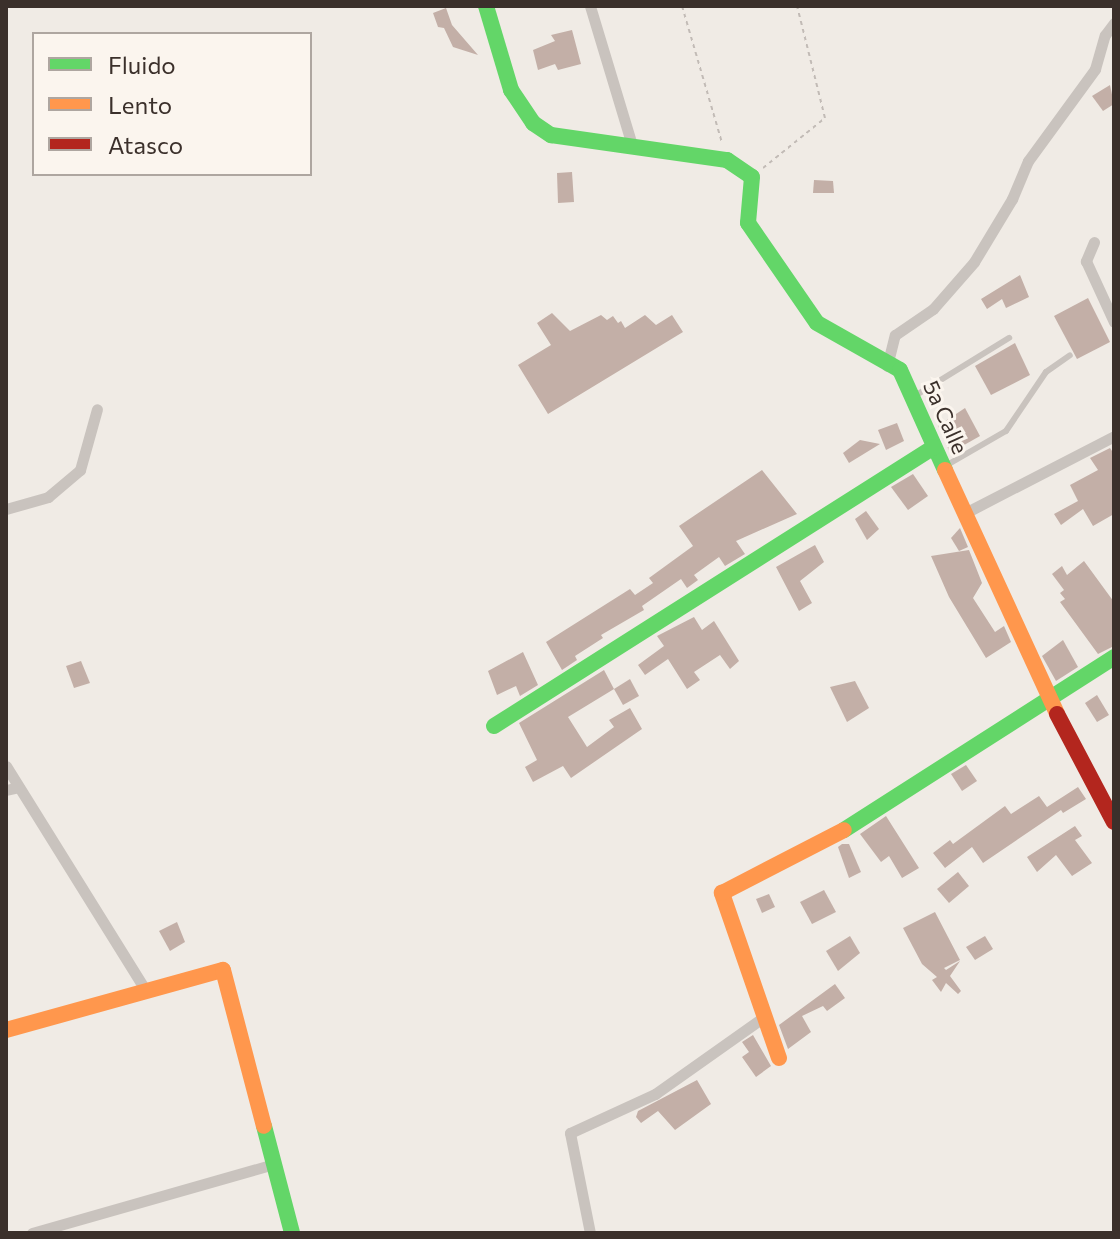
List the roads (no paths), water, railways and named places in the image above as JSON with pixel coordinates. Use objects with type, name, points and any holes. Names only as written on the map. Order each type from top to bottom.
[{"type":"street","points":[[486,6],[511,90],[533,123],[551,135],[632,145],[590,6]]},
{"type":"street","points":[[887,366],[895,335],[933,309],[974,262],[1012,199],[1028,161],[1095,69],[1105,35],[1114,23]]},
{"type":"street","name":"5a Calle","points":[[632,145],[727,160],[752,177],[748,223],[817,323],[887,366],[900,370],[1049,698],[1114,822]]},
{"type":"street","points":[[1094,242],[1086,261],[1114,322]]},
{"type":"street","points":[[6,509],[48,497],[80,470],[97,409]]},
{"type":"street","points":[[967,512],[1114,436]]},
{"type":"street","points":[[494,726],[934,447]]},
{"type":"street","points":[[779,1058],[722,893],[830,839],[1114,657]]},
{"type":"street","points":[[6,766],[146,991]]},
{"type":"street","points":[[6,790],[19,787]]},
{"type":"street","points":[[6,1030],[223,970],[271,1165],[292,1233]]},
{"type":"street","points":[[590,1233],[570,1133],[655,1094],[765,1016]]},
{"type":"street","points":[[32,1233],[271,1165]]},
{"type":"lane","points":[[913,397],[1009,338]]},
{"type":"lane","points":[[943,466],[1006,431],[1046,372],[1070,355]]}]
